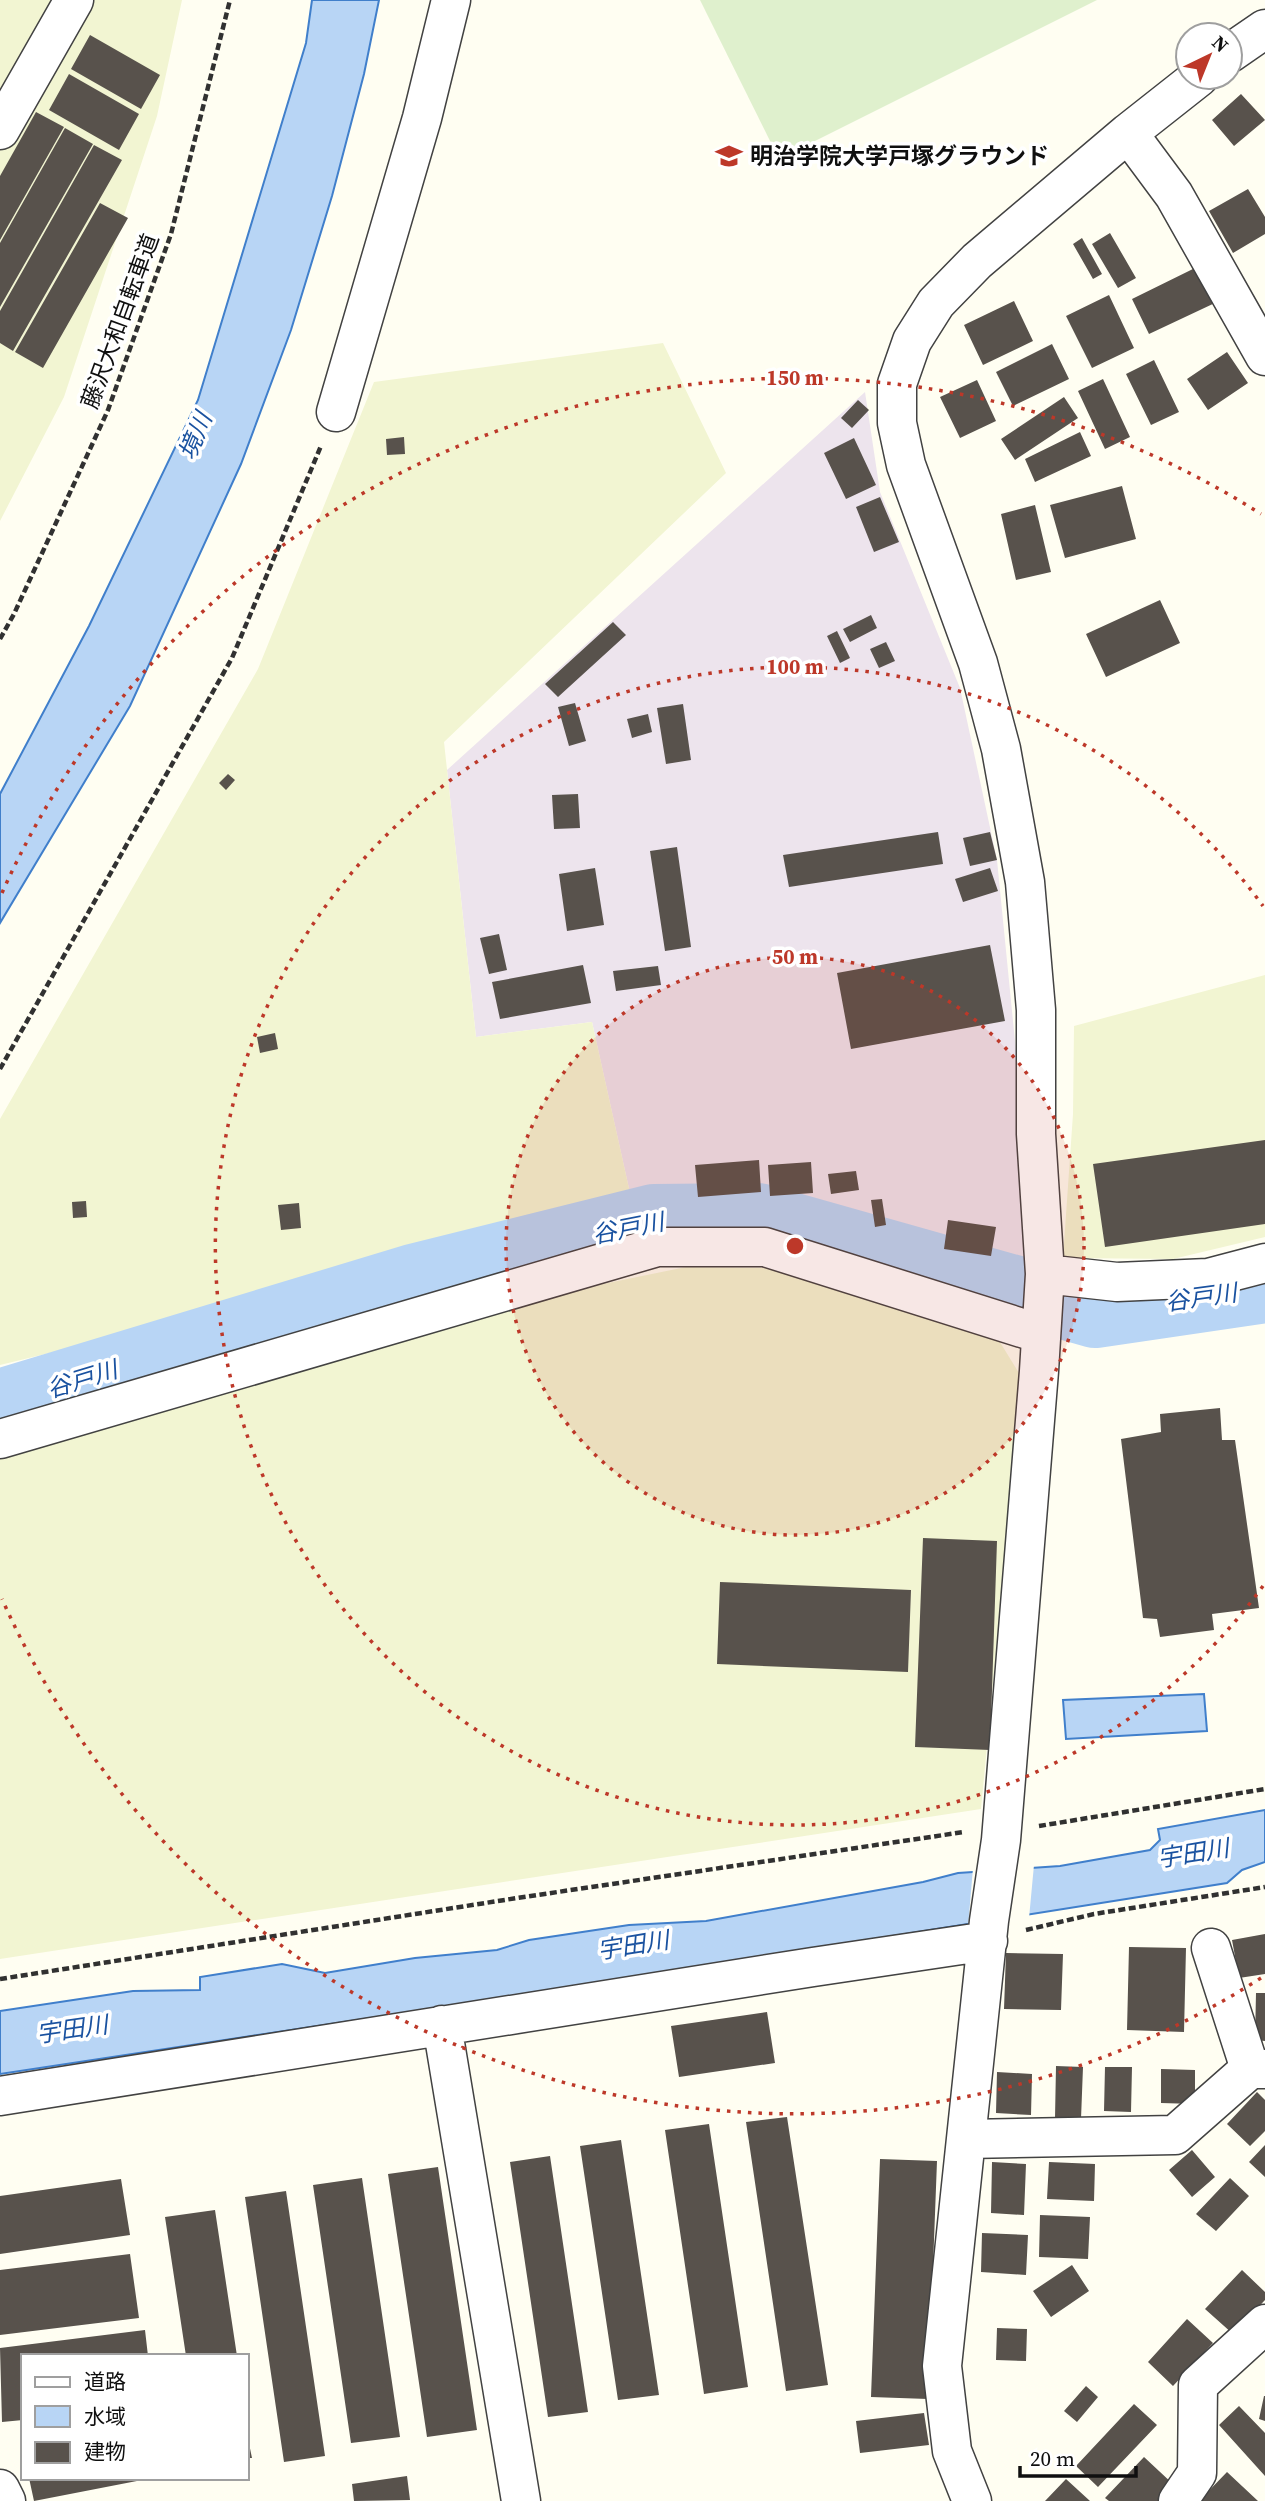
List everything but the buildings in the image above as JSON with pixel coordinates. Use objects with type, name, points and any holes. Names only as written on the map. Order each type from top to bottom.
[{"type":"street","points":[[0,130],[74,0]]},
{"type":"street","points":[[336,412],[422,118],[452,0]]},
{"type":"street","points":[[1244,43],[1265,29]]},
{"type":"street","points":[[972,2501],[951,2451],[942,2367],[1002,1833],[1042,1323],[1045,1274],[1036,1134],[1036,1010],[1025,882],[1003,763],[978,663],[906,465],[897,423],[897,384],[912,341],[936,303],[977,261],[1181,91]]},
{"type":"street","points":[[1128,133],[1174,195],[1265,356]]},
{"type":"street","points":[[0,1439],[657,1247],[765,1247],[1042,1323]]},
{"type":"street","points":[[1045,1274],[1117,1282],[1208,1278],[1265,1263]]},
{"type":"street","points":[[0,2096],[442,2025],[989,1931]]},
{"type":"street","points":[[967,2138],[1175,2135],[1258,2069],[1211,1948]]},
{"type":"street","points":[[442,2025],[521,2501]]},
{"type":"street","points":[[1178,2501],[1197,2473],[1198,2385],[1265,2324]]},
{"type":"street","points":[[0,2489],[6,2501]]},
{"type":"path","name":"藤沢大和自転車道","points":[[0,639],[14,614],[113,397],[171,234],[230,0]]},
{"type":"path","points":[[0,1069],[232,658],[336,412]]},
{"type":"path","points":[[0,1979],[530,1896],[1002,1833],[1265,1789]]},
{"type":"path","points":[[989,1931],[1020,1931],[1094,1914],[1265,1887]]},
{"type":"shaded area","points":[[865,392],[880,492],[960,688],[997,860],[1042,1313],[927,1265],[759,1218],[634,1211],[592,1022],[476,1037],[447,770]]},
{"type":"green space","points":[[0,0],[182,0],[157,116],[64,397],[0,521]]},
{"type":"green space","points":[[700,0],[1097,0],[779,159]]},
{"type":"green space","points":[[663,343],[726,473],[444,742],[476,1037],[592,1022],[634,1211],[0,1365],[0,1119],[258,669],[374,382]]},
{"type":"green space","points":[[1265,975],[1265,1237],[1173,1259],[1063,1258],[1073,1114],[1074,1026]]},
{"type":"green space","points":[[686,1267],[781,1268],[995,1334],[1022,1378],[981,1809],[0,1959],[0,1454],[603,1284]]},
{"type":"water","name":"境川","points":[[312,0],[379,0],[364,74],[332,196],[291,330],[241,464],[130,706],[0,923],[0,794],[89,626],[198,400],[306,43]]},
{"type":"water","points":[[1204,1694],[1207,1731],[1066,1739],[1063,1700]]},
{"type":"water","name":"宇田川","points":[[1265,1810],[1265,1862],[1242,1870],[1227,1883],[0,2074],[0,2011],[133,1991],[200,1990],[200,1977],[282,1964],[325,1973],[415,1958],[497,1950],[529,1940],[629,1925],[706,1921],[923,1882],[958,1873],[1060,1866],[1150,1850],[1160,1840],[1158,1829]]},
{"type":"pier","points":[[1034,1865],[1029,1918],[968,1927],[973,1868]]},
{"type":"waterway","name":"谷戸川","points":[[0,1404],[413,1279],[654,1219],[758,1218],[1095,1313],[1265,1288]]},
{"type":"place","name":"明治学院大学戸塚グラウンド","points":[[729,156]]}]
